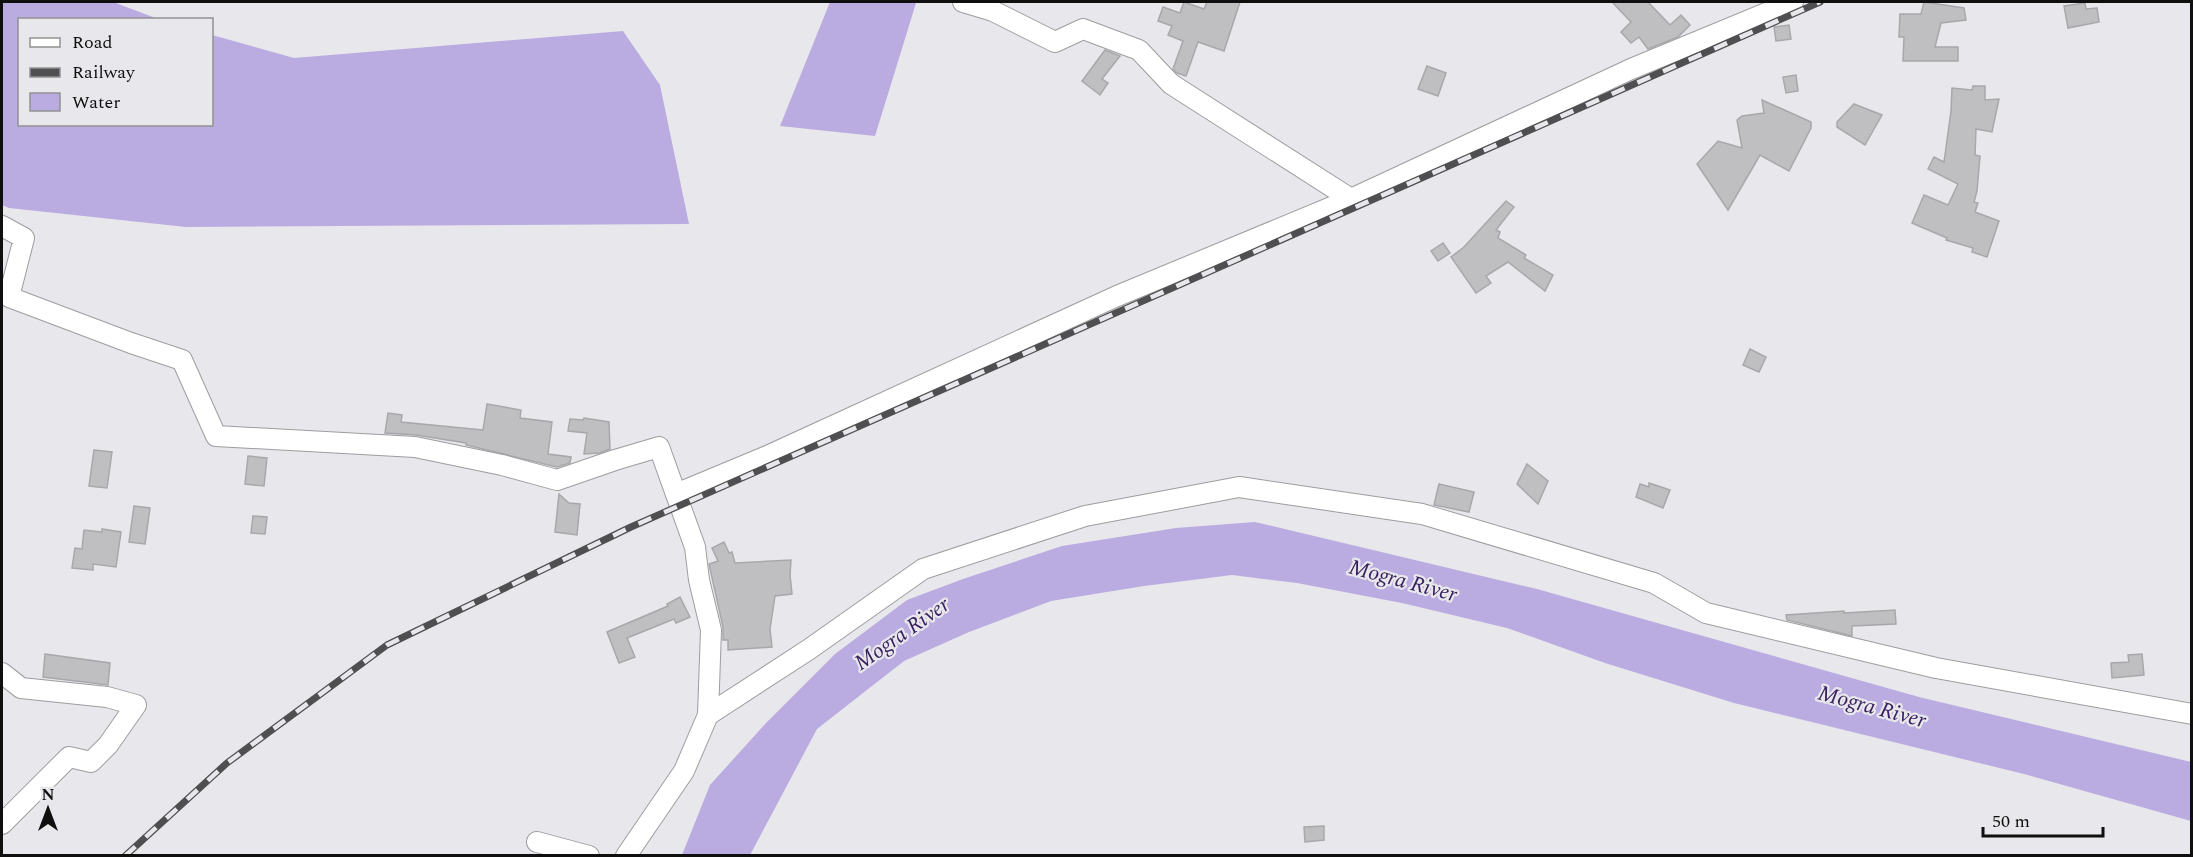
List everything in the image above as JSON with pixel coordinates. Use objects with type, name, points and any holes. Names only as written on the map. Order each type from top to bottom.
[{"type":"street","points":[[963,2],[993,11],[1055,42],[1083,29],[1139,50],[1171,84],[1351,199]]},
{"type":"street","points":[[676,494],[765,457],[1117,297],[1351,199],[1632,69],[1793,2]]},
{"type":"street","points":[[2,226],[24,238],[9,297],[182,360],[216,436],[415,447],[502,465],[557,480],[659,447],[695,547],[699,580],[711,630],[708,715],[684,771],[626,855]]},
{"type":"street","points":[[708,715],[808,650],[923,569],[1085,516],[1239,487],[1422,514],[1654,583],[1706,613],[1936,668],[2192,714]]},
{"type":"street","points":[[2,673],[21,688],[107,697],[136,705],[108,745],[91,762],[69,757],[2,824]]},
{"type":"street","points":[[537,842],[589,855]]},
{"type":"water","points":[[2,2],[113,2],[155,18],[18,18],[18,126],[213,126],[213,35],[294,58],[623,31],[660,85],[689,224],[186,227],[9,208],[2,205]]},
{"type":"water","points":[[830,2],[916,3],[875,136],[780,126]]},
{"type":"water","name":"Mogra River","points":[[1255,522],[1537,589],[1919,697],[2191,762],[2191,821],[2024,774],[1734,703],[1605,663],[1507,628],[1402,603],[1297,583],[1232,575],[1051,601],[969,632],[904,661],[817,729],[750,855],[682,855],[710,785],[767,722],[835,654],[907,600],[1062,546],[1176,528]]},
{"type":"building","points":[[1184,2],[1204,9],[1207,2],[1240,2],[1224,51],[1198,42],[1186,76],[1173,69],[1183,41],[1168,35],[1172,26],[1158,21],[1163,7],[1180,13]]},
{"type":"building","points":[[1612,2],[1648,2],[1670,25],[1681,15],[1690,25],[1678,37],[1648,49],[1639,37],[1631,43],[1621,32],[1631,22]]},
{"type":"building","points":[[1924,2],[1964,8],[1966,20],[1941,23],[1935,47],[1958,47],[1958,61],[1903,61],[1904,37],[1899,37],[1900,14],[1921,14]]},
{"type":"building","points":[[2085,3],[2086,9],[2097,8],[2099,22],[2068,28],[2064,6]]},
{"type":"building","points":[[1789,25],[1791,39],[1776,41],[1774,27]]},
{"type":"building","points":[[1105,50],[1120,56],[1102,79],[1108,83],[1100,95],[1082,81]]},
{"type":"building","points":[[1427,66],[1446,73],[1438,96],[1418,89]]},
{"type":"building","points":[[1796,75],[1798,91],[1786,93],[1783,77]]},
{"type":"building","points":[[1973,86],[1985,86],[1985,100],[1999,99],[1992,132],[1976,129],[1975,155],[1980,156],[1974,202],[1978,203],[1975,212],[1999,221],[1987,257],[1972,252],[1973,248],[1946,240],[1947,238],[1912,223],[1924,195],[1948,205],[1958,184],[1928,169],[1934,157],[1944,162],[1952,88],[1972,90]]},
{"type":"building","points":[[1762,100],[1811,122],[1811,128],[1789,171],[1760,155],[1728,210],[1697,164],[1718,141],[1742,148],[1737,120],[1742,116],[1764,113]]},
{"type":"building","points":[[1854,104],[1882,115],[1865,145],[1837,127],[1837,122]]},
{"type":"building","points":[[1506,201],[1514,207],[1496,230],[1500,232],[1498,238],[1526,255],[1524,258],[1553,275],[1545,291],[1508,262],[1486,276],[1491,283],[1476,293],[1451,257],[1464,247]]},
{"type":"building","points":[[1443,243],[1450,253],[1438,261],[1431,251]]},
{"type":"building","points":[[1750,349],[1766,357],[1759,372],[1743,365]]},
{"type":"building","points":[[487,404],[521,410],[520,418],[552,422],[548,454],[571,457],[570,463],[557,467],[466,445],[466,443],[416,435],[385,433],[388,413],[402,415],[401,422],[483,430]]},
{"type":"building","points":[[584,418],[609,422],[610,449],[600,453],[584,454],[587,433],[568,431],[570,419],[583,420]]},
{"type":"building","points":[[94,450],[112,452],[107,488],[89,486]]},
{"type":"building","points":[[248,456],[267,458],[264,486],[245,484]]},
{"type":"building","points":[[1527,464],[1548,481],[1538,504],[1517,484]]},
{"type":"building","points":[[1649,483],[1670,490],[1663,508],[1636,497],[1640,484],[1649,487]]},
{"type":"building","points":[[1439,484],[1474,492],[1469,512],[1434,505]]},
{"type":"building","points":[[559,494],[569,503],[580,504],[577,535],[555,532]]},
{"type":"building","points":[[134,506],[150,508],[145,544],[129,542]]},
{"type":"building","points":[[253,516],[267,517],[265,534],[251,533]]},
{"type":"building","points":[[102,529],[121,532],[116,567],[93,564],[93,570],[72,568],[75,548],[82,549],[84,530],[102,532]]},
{"type":"building","points":[[724,542],[729,553],[732,552],[735,563],[791,560],[792,594],[775,596],[770,629],[772,647],[728,650],[728,640],[723,640],[723,627],[709,564],[718,561],[712,548]]},
{"type":"building","points":[[680,597],[690,617],[676,623],[674,619],[627,638],[635,657],[619,663],[607,632],[668,606],[667,604]]},
{"type":"building","points":[[1895,610],[1896,624],[1852,626],[1852,636],[1787,620],[1786,615],[1844,611],[1844,613]]},
{"type":"building","points":[[45,654],[110,663],[108,685],[43,677]]},
{"type":"building","points":[[2142,654],[2144,675],[2112,678],[2111,663],[2129,662],[2128,655]]},
{"type":"building","points":[[1324,826],[1324,840],[1305,842],[1304,827]]},
{"type":"railway","points":[[125,856],[227,763],[387,645],[631,527],[1820,2]]}]
